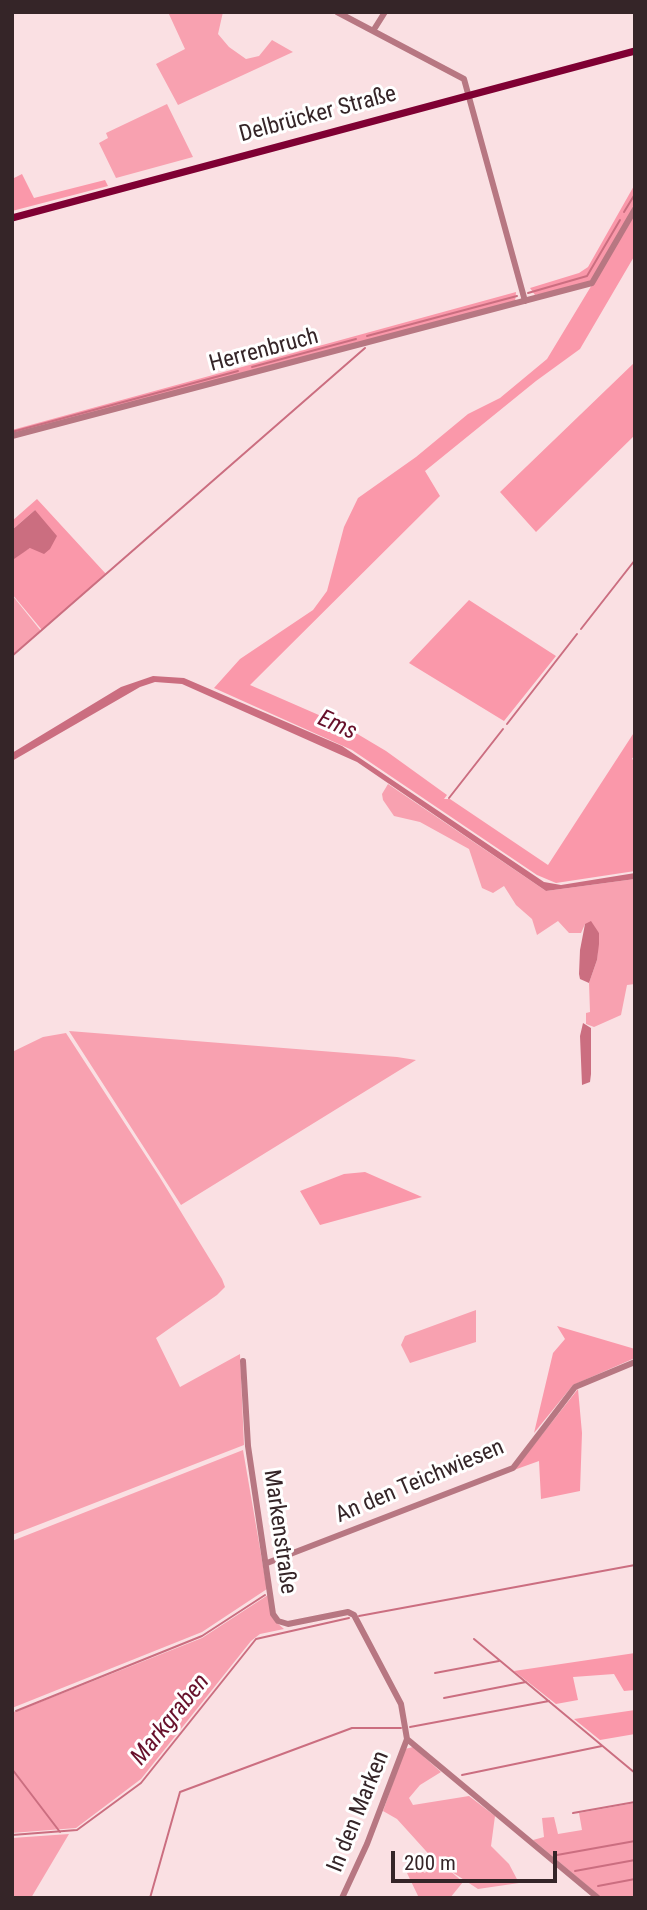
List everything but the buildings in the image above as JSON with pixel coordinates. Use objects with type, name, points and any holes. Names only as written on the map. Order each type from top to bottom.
[{"type":"main road","name":"Delbrücker Straße","points":[[12,218],[635,51]]},
{"type":"street","points":[[338,12],[464,79],[525,301]]},
{"type":"street","points":[[373,31],[385,12]]},
{"type":"street","name":"Herrenbruch","points":[[12,436],[592,283],[635,209]]},
{"type":"street","name":"Markenstraße","points":[[243,1361],[248,1446],[273,1614],[278,1621],[288,1625],[348,1612],[354,1615],[401,1704],[407,1739]]},
{"type":"street","name":"An den Teichwiesen","points":[[267,1563],[513,1468],[575,1387],[635,1362]]},
{"type":"street","points":[[407,1739],[598,1898]]},
{"type":"street","name":"In den Marken","points":[[342,1898],[367,1844],[407,1739]]},
{"type":"shaded area","points":[[168,12],[223,12],[218,34],[229,47],[246,59],[259,56],[272,40],[293,52],[178,105],[156,64],[185,49]]},
{"type":"shaded area","points":[[167,104],[193,157],[116,178],[99,143],[108,138],[106,133]]},
{"type":"shaded area","points":[[22,174],[34,198],[105,180],[108,186],[12,211],[12,179]]},
{"type":"shaded area","points":[[635,184],[635,255],[580,349],[425,471],[440,496],[250,685],[344,726],[386,751],[447,795],[444,799],[450,799],[548,865],[635,731],[635,754],[632,759],[635,761],[635,871],[556,883],[537,875],[352,750],[214,688],[240,659],[313,610],[327,591],[344,527],[358,498],[416,457],[468,414],[500,398],[547,359],[593,283],[535,295],[530,288],[579,273],[588,267]]},
{"type":"shaded area","points":[[516,292],[515,303],[12,435],[12,430]]},
{"type":"shaded area","points":[[635,362],[635,435],[536,532],[500,492]]},
{"type":"shaded area","points":[[37,499],[106,574],[42,630],[12,594],[12,558],[30,548],[35,510],[12,530],[12,521]]},
{"type":"shaded area","points":[[35,510],[57,536],[44,554],[30,548],[14,559],[12,530]]},
{"type":"shaded area","points":[[12,595],[41,631],[12,656]]},
{"type":"shaded area","points":[[469,600],[556,656],[504,721],[409,663]]},
{"type":"shaded area","points":[[153,676],[184,678],[342,746],[544,882],[561,885],[635,873],[635,879],[546,891],[357,762],[182,684],[155,682],[140,687],[12,761],[12,753],[121,687]]},
{"type":"shaded area","points":[[388,784],[546,891],[635,879],[635,984],[627,985],[621,1015],[594,1027],[586,1024],[586,1013],[590,1012],[589,983],[597,960],[599,933],[585,924],[581,933],[569,933],[558,921],[537,935],[532,919],[516,905],[504,886],[493,893],[482,888],[469,849],[420,822],[394,816],[383,800],[382,794]]},
{"type":"shaded area","points":[[591,921],[599,933],[599,944],[589,983],[580,979],[579,974],[585,924]]},
{"type":"shaded area","points":[[583,1023],[591,1028],[591,1074],[590,1082],[582,1085],[580,1036]]},
{"type":"shaded area","points":[[69,1031],[397,1057],[416,1060],[181,1205]]},
{"type":"shaded area","points":[[66,1033],[222,1279],[225,1287],[217,1295],[156,1338],[180,1387],[240,1354],[244,1445],[12,1535],[12,1052],[43,1037]]},
{"type":"shaded area","points":[[365,1172],[422,1197],[320,1225],[300,1191],[344,1174]]},
{"type":"shaded area","points":[[476,1310],[476,1342],[410,1363],[401,1345],[405,1336]]},
{"type":"shaded area","points":[[557,1326],[635,1349],[635,1358],[573,1385],[534,1433],[553,1353],[565,1339]]},
{"type":"shaded area","points":[[578,1389],[582,1433],[580,1491],[541,1499],[539,1461],[514,1470]]},
{"type":"shaded area","points":[[243,1450],[267,1589],[202,1632],[12,1708],[12,1541]]},
{"type":"shaded area","points":[[268,1595],[276,1622],[284,1629],[260,1634],[251,1641],[141,1779],[76,1828],[12,1833],[12,1709],[15,1712],[202,1638]]},
{"type":"shaded area","points":[[635,1653],[635,1690],[624,1691],[614,1674],[573,1677],[578,1700],[556,1704],[514,1671]]},
{"type":"shaded area","points":[[635,1710],[635,1734],[600,1740],[574,1719]]},
{"type":"shaded area","points":[[413,1747],[441,1772],[420,1785],[409,1798],[413,1805],[469,1796],[495,1816],[491,1846],[509,1864],[519,1883],[478,1889],[449,1870],[463,1882],[450,1898],[419,1898],[407,1873],[418,1869],[425,1873],[435,1861],[397,1819],[383,1811],[405,1749]]},
{"type":"shaded area","points":[[635,1803],[635,1898],[602,1898],[533,1840],[544,1837],[542,1818],[554,1817],[558,1834],[582,1830],[579,1813]]},
{"type":"shaded area","points":[[69,1834],[31,1898],[12,1898],[12,1838]]},
{"type":"waterway","points":[[624,212],[635,194]]},
{"type":"waterway","points":[[528,293],[587,276],[620,220]]},
{"type":"waterway","points":[[367,336],[517,296]]},
{"type":"waterway","points":[[252,367],[356,339]]},
{"type":"waterway","points":[[12,656],[365,348]]},
{"type":"waterway","points":[[12,432],[238,371]]},
{"type":"waterway","points":[[581,629],[635,560]]},
{"type":"waterway","points":[[507,724],[577,634]]},
{"type":"waterway","points":[[449,798],[503,729]]},
{"type":"waterway","name":"Markgraben","points":[[359,1616],[635,1565]]},
{"type":"waterway","points":[[16,1711],[202,1636],[265,1595]]},
{"type":"waterway","name":"Markgraben","points":[[12,1835],[77,1830],[141,1783],[256,1639],[349,1618]]},
{"type":"waterway","points":[[474,1639],[635,1773]]},
{"type":"waterway","points":[[435,1673],[499,1661]]},
{"type":"waterway","points":[[444,1698],[526,1682]]},
{"type":"waterway","points":[[410,1727],[549,1701]]},
{"type":"waterway","points":[[150,1898],[180,1792],[352,1728],[401,1728]]},
{"type":"waterway","points":[[462,1775],[602,1746]]},
{"type":"waterway","points":[[12,1769],[60,1832]]},
{"type":"waterway","points":[[573,1813],[635,1802]]},
{"type":"waterway","points":[[557,1855],[635,1841]]},
{"type":"waterway","points":[[575,1871],[635,1860]]},
{"type":"waterway","points":[[598,1886],[635,1879]]},
{"type":"water label","name":"Ems","points":[[337,726]]}]
